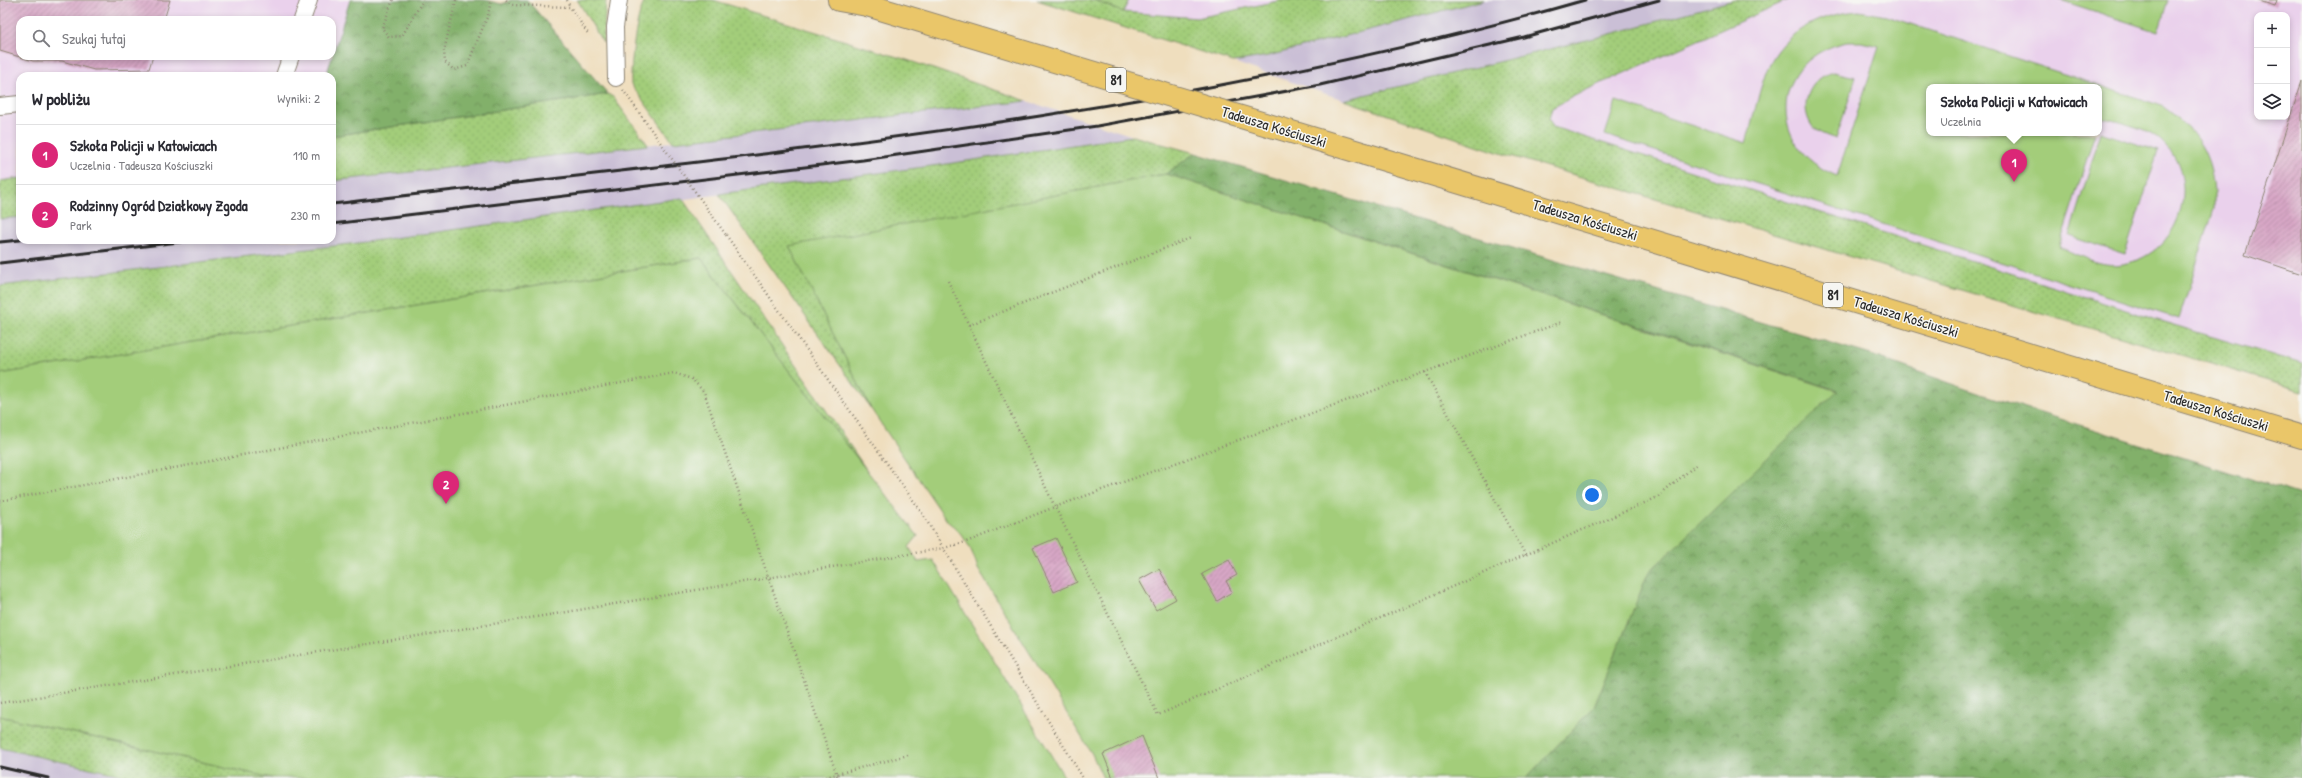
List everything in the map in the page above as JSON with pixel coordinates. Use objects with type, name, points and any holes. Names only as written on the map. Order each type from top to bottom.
[{"type":"main road","name":"Tadeusza Kościuszki","points":[[839,0],[862,3],[2302,437]]},
{"type":"lane","points":[[303,16],[309,0]]},
{"type":"lane","points":[[620,0],[615,27],[620,84]]},
{"type":"lane","points":[[285,72],[290,60]]},
{"type":"lane","points":[[0,106],[16,104]]},
{"type":"path","points":[[393,0],[382,28],[389,37],[402,36],[424,0]]},
{"type":"path","points":[[456,0],[444,51],[446,62],[454,70],[467,66],[488,15],[491,0]]},
{"type":"path","points":[[506,0],[512,5],[570,7]]},
{"type":"path","points":[[510,0],[512,5]]},
{"type":"path","points":[[567,0],[591,39]]},
{"type":"path","points":[[620,84],[922,513],[1083,778]]},
{"type":"path","points":[[969,325],[1191,238]]},
{"type":"path","points":[[948,281],[1055,507],[1158,715],[1526,556],[1658,497],[1697,464]]},
{"type":"path","points":[[0,703],[944,548],[966,542],[1055,507],[1562,322]]},
{"type":"path","points":[[1425,372],[1526,556]]},
{"type":"path","points":[[0,501],[674,373],[692,379],[704,392],[838,776]]},
{"type":"path","points":[[822,778],[838,776],[908,756]]},
{"type":"shaded area","points":[[0,0],[350,0],[336,44],[336,16],[16,16],[16,60],[331,60],[327,72],[16,72],[16,179],[0,181]]},
{"type":"shaded area","points":[[1094,0],[1283,0],[1197,18],[1123,12]]},
{"type":"shaded area","points":[[1484,0],[1734,0],[1607,35],[1344,100],[1233,62],[1268,56]]},
{"type":"shaded area","points":[[1788,0],[2302,0],[2302,364],[2154,319],[1553,127],[1549,119],[1552,108],[1584,91]]},
{"type":"shaded area","points":[[1027,101],[1133,136],[947,164],[358,243],[0,286],[0,219],[16,217],[16,244],[336,244],[336,181]]},
{"type":"shaded area","points":[[0,748],[135,778],[0,778]]},
{"type":"green space","points":[[350,0],[484,0],[502,4],[511,0],[527,0],[608,94],[336,135],[336,72],[327,72],[331,60],[336,60],[336,44]]},
{"type":"green space","points":[[577,0],[606,0],[603,43],[578,1]]},
{"type":"green space","points":[[646,0],[713,0],[904,59],[1027,101],[673,142],[631,84],[633,53],[639,15]]},
{"type":"green space","points":[[1037,0],[1094,0],[1123,12],[1197,18],[1283,0],[1484,0],[1268,56],[1233,62]]},
{"type":"green space","points":[[1094,0],[1129,0],[1123,12]]},
{"type":"green space","points":[[1734,0],[1788,0],[1584,91],[1552,108],[1549,119],[1553,127],[2154,319],[2302,364],[2302,391],[1497,152],[1344,100],[1607,35]]},
{"type":"green space","points":[[2060,0],[2168,0],[2158,32]]},
{"type":"green space","points":[[1859,11],[1886,16],[2095,84],[1926,84],[1926,136],[2094,136],[2059,247],[2098,262],[2115,265],[2123,264],[2144,257],[2160,245],[2173,229],[2181,210],[2183,190],[2180,170],[2171,152],[2155,136],[2145,130],[2102,117],[2102,86],[2162,106],[2176,116],[2196,138],[2209,162],[2214,192],[2214,209],[2179,319],[1605,135],[1616,101],[1746,143],[1765,75],[1771,61],[1780,48],[1790,38],[1802,29],[1829,16]],"holes":[[[1847,42],[1861,42],[1879,46],[1837,176],[1813,163],[1797,145],[1788,125],[1786,104],[1791,84],[1803,66],[1822,51]]]},
{"type":"green space","points":[[1833,72],[1856,77],[1836,139],[1817,131],[1812,126],[1806,110],[1806,101],[1813,86],[1825,75]]},
{"type":"green space","points":[[608,94],[613,97],[648,145],[336,181],[336,135]]},
{"type":"green space","points":[[2102,132],[2158,151],[2125,254],[2069,236]]},
{"type":"green space","points":[[1133,136],[1195,153],[1166,174],[790,247],[871,409],[719,194],[947,164]]},
{"type":"green space","points":[[1195,153],[1871,355],[1978,393],[2302,495],[2302,778],[1526,778],[1594,707],[1648,573],[1837,390],[1166,174]]},
{"type":"green space","points":[[1166,174],[1837,391],[1648,573],[1594,707],[1526,778],[1103,778],[1092,754],[978,569],[967,543],[959,531],[948,522],[871,409],[789,246]]},
{"type":"green space","points":[[16,179],[16,217],[0,219],[0,181]]},
{"type":"green space","points":[[682,198],[868,472],[701,258],[0,374],[0,286],[358,243]]},
{"type":"green space","points":[[701,258],[918,536],[909,547],[918,562],[933,560],[1065,778],[272,778],[0,716],[0,374]]},
{"type":"green space","points":[[0,716],[272,778],[135,778],[0,748]]},
{"type":"building","points":[[0,0],[170,0],[165,16],[16,16],[16,56],[0,51]]},
{"type":"building","points":[[2256,0],[2277,0],[2275,6]]},
{"type":"building","points":[[30,60],[152,60],[149,69],[94,70],[62,61]]},
{"type":"building","points":[[2302,81],[2302,274],[2245,255]]},
{"type":"building","points":[[1056,538],[1077,582],[1054,592],[1033,548]]},
{"type":"building","points":[[1229,560],[1237,575],[1226,581],[1232,592],[1217,601],[1202,574]]},
{"type":"building","points":[[1159,569],[1176,599],[1156,610],[1139,580]]},
{"type":"building","points":[[1142,736],[1159,778],[1113,778],[1103,754]]},
{"type":"railway","points":[[336,204],[805,149],[963,128],[1120,103],[1276,74],[1431,40],[1585,0]]},
{"type":"railway","points":[[336,224],[863,160],[1097,126],[1320,85],[1524,37],[1659,0]]},
{"type":"railway","points":[[0,242],[16,240]]},
{"type":"railway","points":[[0,263],[162,244]]},
{"type":"railway","points":[[0,767],[48,778]]},
{"type":"place","name":"Szkoła Policji w Katowicach","points":[[2014,182]]},
{"type":"place","name":"Rodzinny Ogród Działkowy Zgoda","points":[[446,504]]}]
